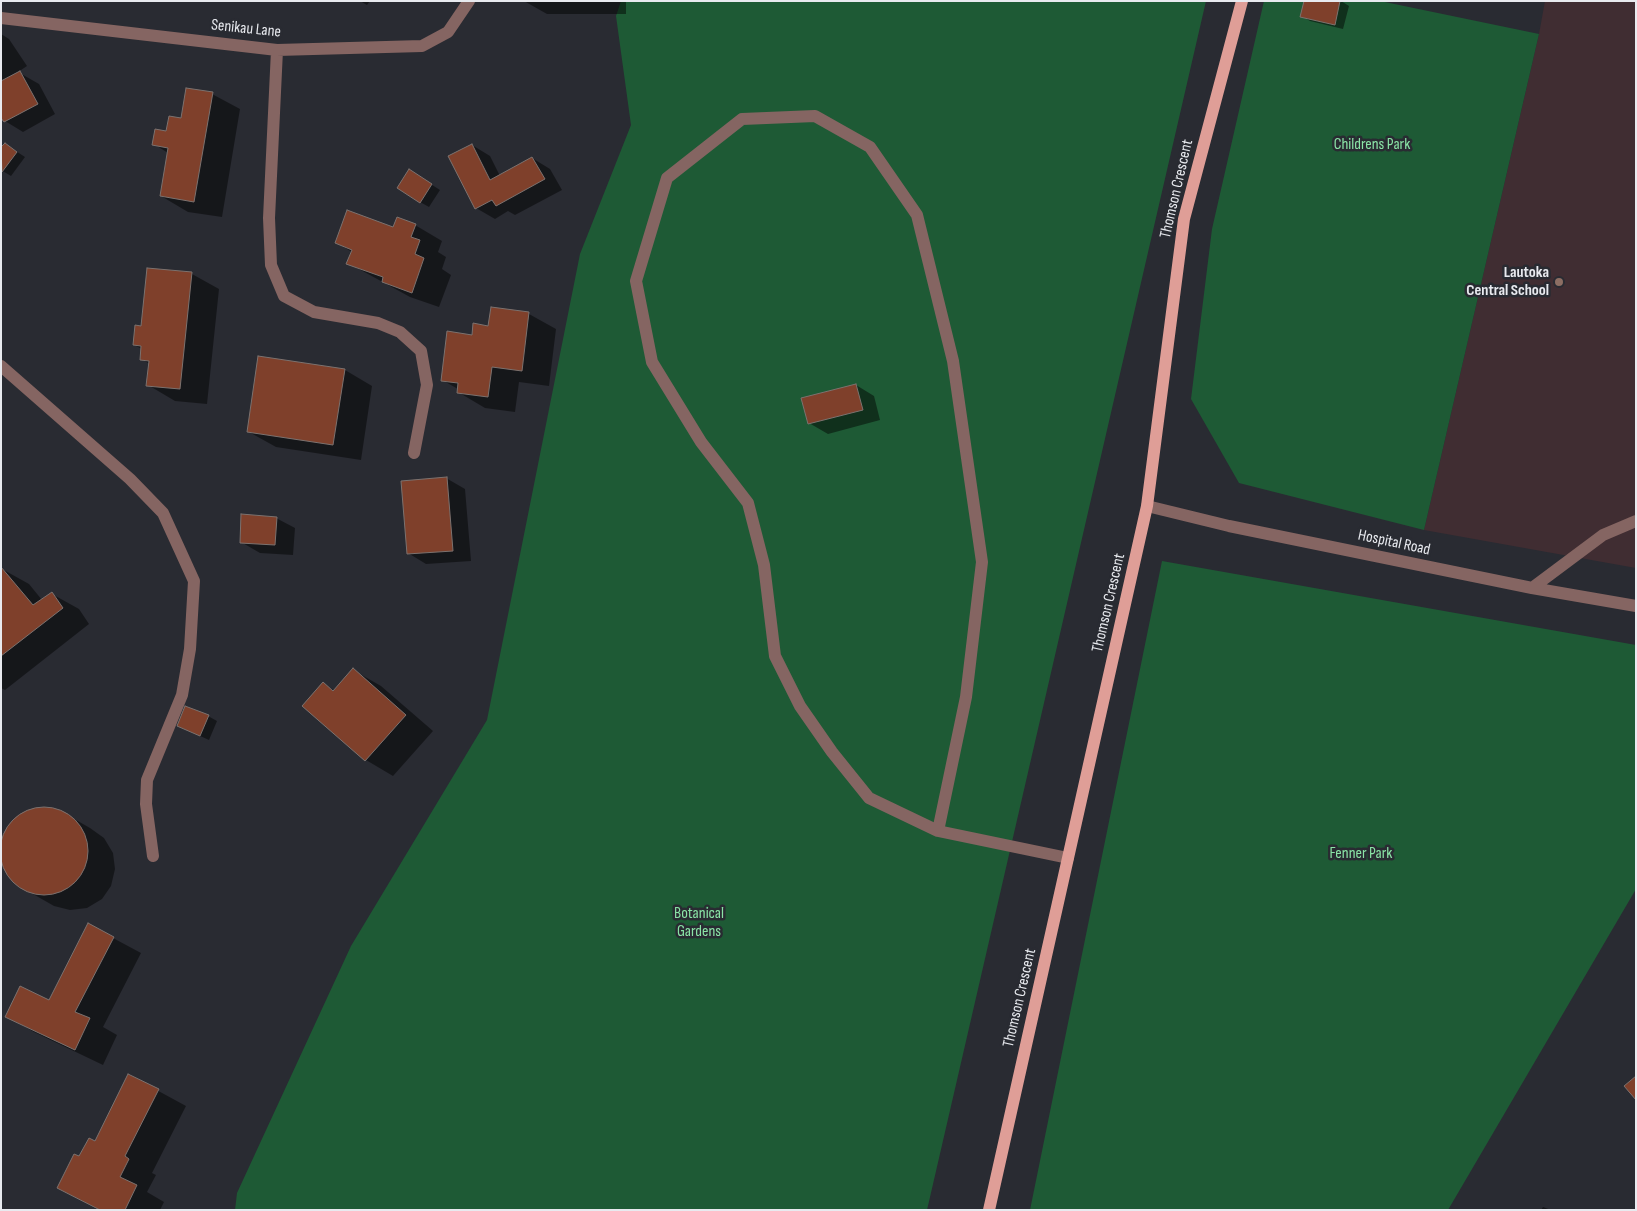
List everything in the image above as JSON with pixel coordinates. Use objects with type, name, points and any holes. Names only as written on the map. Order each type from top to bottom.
[{"type":"main road","name":"Thomson Crescent","points":[[989,1210],[1147,506],[1184,219],[1242,1]]},
{"type":"street","name":"Senikau Lane","points":[[1,18],[277,50],[422,46],[448,32],[469,1]]},
{"type":"street","points":[[277,50],[270,218],[271,265],[284,296],[314,312],[378,324],[400,332],[421,351],[427,385],[414,453]]},
{"type":"street","points":[[938,831],[966,697],[982,562],[953,361],[918,215],[870,147],[815,116],[742,119],[667,178],[636,281],[652,362],[701,442],[748,503],[764,565],[775,656],[800,706],[832,752],[870,798],[938,831],[1068,858]]},
{"type":"street","points":[[1,366],[130,479],[163,513],[194,581],[190,649],[182,695],[147,780],[146,804],[153,856]]},
{"type":"street","name":"Hospital Road","points":[[1147,506],[1229,526],[1532,588],[1636,606]]},
{"type":"street","points":[[1532,588],[1603,535],[1636,521]]},
{"type":"shaded area","name":"Lautoka Central School","points":[[1545,1],[1636,1],[1636,568],[1424,530],[1539,34]]},
{"type":"green space","name":"Botanical Gardens","points":[[621,1],[1206,1],[927,1210],[235,1210],[237,1193],[351,946],[487,720],[580,254],[631,125],[616,16]]},
{"type":"green space","name":"Childrens Park","points":[[1264,1],[1380,1],[1539,34],[1424,530],[1239,483],[1191,399],[1212,229]]},
{"type":"green space","name":"Fenner Park","points":[[1162,561],[1636,645],[1636,889],[1448,1210],[1030,1210]]},
{"type":"building","points":[[1304,1],[1340,1],[1335,25],[1300,17]]},
{"type":"building","points":[[20,71],[38,104],[4,122],[1,118],[1,81]]},
{"type":"building","points":[[186,88],[213,92],[194,202],[160,196],[168,148],[152,145],[155,129],[166,131],[169,116],[181,118]]},
{"type":"building","points":[[5,143],[17,152],[2,172],[1,147]]},
{"type":"building","points":[[472,144],[490,180],[532,157],[545,179],[496,206],[492,200],[475,209],[448,156]]},
{"type":"building","points":[[409,169],[432,184],[420,203],[397,188]]},
{"type":"building","points":[[347,210],[393,227],[397,217],[416,224],[411,237],[420,240],[415,254],[424,258],[412,293],[382,282],[383,277],[346,264],[352,250],[335,243]]},
{"type":"building","points":[[147,268],[192,272],[180,389],[146,386],[149,361],[140,360],[141,346],[133,345],[135,325],[141,326]]},
{"type":"building","points":[[491,307],[529,312],[522,371],[492,367],[488,397],[457,393],[458,383],[441,381],[447,331],[472,335],[473,323],[488,326]]},
{"type":"building","points":[[258,356],[345,369],[333,445],[247,432]]},
{"type":"building","points":[[856,384],[863,410],[808,424],[801,398]]},
{"type":"building","points":[[447,477],[453,551],[407,554],[401,481]]},
{"type":"building","points":[[241,514],[277,517],[275,545],[240,543]]},
{"type":"building","points":[[1,567],[33,605],[52,592],[63,608],[1,656]]},
{"type":"building","points":[[353,668],[406,715],[365,761],[302,706],[323,682],[333,691]]},
{"type":"building","points":[[185,706],[209,715],[200,736],[177,726]]},
{"type":"building","points":[[44,807],[61,811],[75,820],[84,834],[88,851],[84,868],[75,882],[61,891],[44,895],[27,891],[13,882],[4,868],[0,851],[4,834],[13,820],[27,811]]},
{"type":"building","points":[[88,923],[114,937],[75,1012],[90,1018],[75,1050],[5,1017],[20,986],[49,1000]]},
{"type":"building","points":[[128,1074],[159,1089],[125,1156],[129,1159],[120,1177],[137,1185],[125,1210],[100,1210],[57,1188],[74,1154],[79,1156],[89,1138],[95,1141]]},
{"type":"building","points":[[1636,1076],[1636,1100],[1624,1086]]},
{"type":"place","name":"Lautoka Central School","points":[[1559,282]]}]
